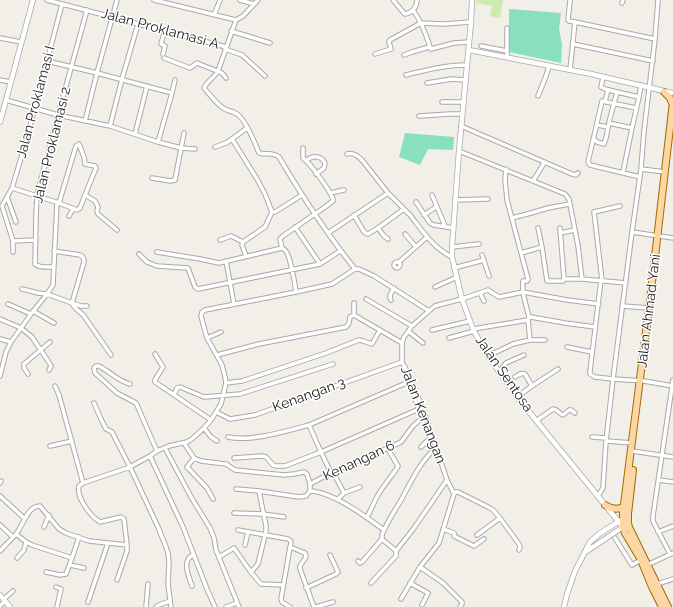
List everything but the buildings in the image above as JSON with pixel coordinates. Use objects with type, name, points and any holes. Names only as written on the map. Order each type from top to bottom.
[{"type":"main road","points":[[664,92],[670,98],[673,105]]},
{"type":"main road","name":"Jalan Ahmad Yani","points":[[625,518],[659,236],[673,102]]},
{"type":"main road","name":"Jalan Ahmad Yani","points":[[625,518],[624,507],[642,381],[649,308],[673,136]]},
{"type":"main road","points":[[605,505],[609,508],[616,509],[624,507]]},
{"type":"main road","points":[[625,518],[623,527],[625,533],[640,560],[652,587],[668,605]]},
{"type":"main road","points":[[625,518],[668,605]]},
{"type":"street","points":[[0,122],[33,0]]},
{"type":"street","name":"Jalan Proklamasi A","points":[[47,0],[165,30],[226,48],[242,55],[265,76]]},
{"type":"street","name":"Jalan Proklamasi I","points":[[6,198],[12,188],[47,60],[63,5],[66,0]]},
{"type":"street","points":[[85,121],[117,0]]},
{"type":"street","points":[[154,0],[236,20]]},
{"type":"street","points":[[214,15],[220,0]]},
{"type":"street","points":[[240,0],[254,4]]},
{"type":"street","points":[[258,0],[243,16],[236,20],[218,71],[205,86],[205,89],[221,107],[238,115],[254,140],[259,153],[277,155],[279,157],[302,195],[340,251],[355,269]]},
{"type":"street","points":[[393,0],[405,14],[413,10],[416,6],[417,0]]},
{"type":"street","name":"Jalan Sentosa","points":[[472,0],[470,42],[463,102],[452,247],[454,268],[462,299],[473,330],[488,356],[517,397],[605,505],[625,518]]},
{"type":"street","points":[[598,496],[603,488],[606,439],[622,306],[641,169],[658,0]]},
{"type":"street","points":[[570,1],[569,22],[655,39]]},
{"type":"street","name":"Jalan Proklamasi 2","points":[[54,267],[36,265],[35,262],[37,195],[87,10]]},
{"type":"street","points":[[413,10],[421,23],[430,47]]},
{"type":"street","points":[[375,54],[391,49],[389,42],[390,40],[421,23],[444,24],[471,22]]},
{"type":"street","points":[[570,70],[575,22]]},
{"type":"street","points":[[110,126],[138,24]]},
{"type":"street","points":[[507,28],[507,57]]},
{"type":"street","points":[[165,30],[161,44],[165,46],[164,56],[190,68],[197,63],[222,73],[226,78]]},
{"type":"street","points":[[231,31],[270,43]]},
{"type":"street","points":[[1,37],[21,42]]},
{"type":"street","points":[[404,55],[430,47],[431,49],[454,43],[470,42]]},
{"type":"street","points":[[573,44],[653,61]]},
{"type":"street","points":[[481,46],[507,51]]},
{"type":"street","points":[[469,50],[570,70],[673,93]]},
{"type":"street","points":[[47,60],[172,92]]},
{"type":"street","points":[[406,75],[454,65],[467,65]]},
{"type":"street","points":[[538,96],[549,66]]},
{"type":"street","points":[[603,77],[601,86],[608,90],[639,97]]},
{"type":"street","points":[[426,83],[452,79],[465,80]]},
{"type":"street","points":[[0,80],[10,82]]},
{"type":"street","points":[[158,142],[175,80]]},
{"type":"street","points":[[622,172],[641,85]]},
{"type":"street","points":[[135,134],[147,86]]},
{"type":"street","points":[[608,90],[605,101],[602,102],[588,161],[589,164],[640,177]]},
{"type":"street","points":[[594,139],[597,142],[604,144],[617,92]]},
{"type":"street","points":[[6,100],[58,115],[110,126],[181,148],[195,149]]},
{"type":"street","points":[[605,101],[636,108]]},
{"type":"street","points":[[442,102],[463,102]]},
{"type":"street","points":[[419,116],[462,114]]},
{"type":"street","points":[[597,125],[632,128]]},
{"type":"street","points":[[461,126],[572,174],[575,175],[578,173]]},
{"type":"street","points":[[215,147],[232,140],[247,128]]},
{"type":"street","points":[[152,178],[171,181],[175,180],[184,133]]},
{"type":"street","points":[[232,140],[266,194],[272,212],[265,227],[243,242]]},
{"type":"street","points":[[0,376],[2,360],[10,342],[52,286],[58,202],[76,146],[78,144],[80,145],[85,164],[93,165],[96,168],[80,208],[77,210],[58,202],[12,188]]},
{"type":"street","points":[[296,292],[292,270],[286,251],[282,248],[280,239],[296,226],[333,201],[330,193],[302,157],[303,148]]},
{"type":"street","points":[[459,151],[565,194],[569,199],[578,246],[582,279]]},
{"type":"street","points":[[347,154],[352,154],[359,157],[388,193],[404,209],[427,237],[446,254],[452,257]]},
{"type":"street","points":[[306,161],[316,156],[323,159],[325,163],[324,168],[316,174]]},
{"type":"street","points":[[533,181],[544,162]]},
{"type":"street","points":[[506,169],[505,189],[528,279],[527,281],[523,282],[523,292],[529,319],[530,340]]},
{"type":"street","points":[[641,169],[665,172]]},
{"type":"street","points":[[330,193],[344,190]]},
{"type":"street","points":[[328,232],[388,193]]},
{"type":"street","points":[[85,195],[95,201],[98,207],[98,214],[117,230]]},
{"type":"street","points":[[272,212],[275,212],[302,195]]},
{"type":"street","points":[[432,195],[445,226]]},
{"type":"street","points":[[6,198],[16,222]]},
{"type":"street","points":[[6,198],[2,207],[13,241],[13,252]]},
{"type":"street","points":[[455,200],[488,200]]},
{"type":"street","points":[[416,202],[430,223],[453,228]]},
{"type":"street","points":[[512,218],[569,204]]},
{"type":"street","points":[[620,206],[594,212],[602,280],[590,374],[595,377],[642,381],[673,386]]},
{"type":"street","points":[[424,215],[436,207]]},
{"type":"street","points":[[69,216],[73,209]]},
{"type":"street","points":[[354,215],[364,232],[367,234],[404,209]]},
{"type":"street","points":[[296,226],[320,264]]},
{"type":"street","points":[[378,228],[384,236],[388,238]]},
{"type":"street","points":[[538,228],[547,281],[582,279],[626,283]]},
{"type":"street","points":[[564,279],[560,231],[575,230]]},
{"type":"street","points":[[632,232],[673,238]]},
{"type":"street","points":[[405,234],[416,247]]},
{"type":"street","points":[[220,240],[231,236],[243,242]]},
{"type":"street","points":[[400,262],[427,237]]},
{"type":"street","points":[[13,241],[36,240]]},
{"type":"street","points":[[243,242],[242,245],[246,256]]},
{"type":"street","points":[[452,247],[479,244]]},
{"type":"street","points":[[521,253],[542,247]]},
{"type":"street","points":[[157,252],[215,262],[226,261],[282,248]]},
{"type":"street","points":[[54,251],[83,256],[84,262],[72,303],[73,307],[84,316],[111,355]]},
{"type":"street","points":[[139,254],[147,262],[157,266],[188,268],[195,288],[198,289],[320,264],[340,251]]},
{"type":"street","points":[[482,255],[490,276]]},
{"type":"street","points":[[454,268],[484,260]]},
{"type":"street","points":[[226,261],[234,304]]},
{"type":"street","points":[[117,580],[126,554],[127,545],[123,518],[121,517],[100,522],[87,509],[80,497],[78,487],[85,483],[130,467],[157,451],[192,439],[211,420],[221,404],[226,384],[224,370],[207,338],[201,316],[202,312],[205,310],[332,284],[355,269],[359,269],[374,276],[429,311]]},
{"type":"street","points":[[435,287],[457,277]]},
{"type":"street","points":[[391,300],[390,295],[394,288]]},
{"type":"street","points":[[22,289],[47,294],[81,306],[87,306]]},
{"type":"street","points":[[484,301],[480,293],[488,290],[499,297],[523,292],[599,304]]},
{"type":"street","name":"Jalan Kenangan","points":[[453,492],[447,480],[423,409],[402,362],[402,343],[404,337],[412,326],[435,306],[480,293]]},
{"type":"street","points":[[366,299],[412,326]]},
{"type":"street","points":[[354,303],[354,315]]},
{"type":"street","points":[[8,304],[32,312],[54,323]]},
{"type":"street","points":[[622,306],[649,308]]},
{"type":"street","points":[[354,315],[402,343]]},
{"type":"street","points":[[217,355],[259,344],[346,326],[349,323],[350,317],[354,315]]},
{"type":"street","points":[[450,338],[473,330],[529,319],[531,317],[595,327]]},
{"type":"street","points":[[0,320],[21,328],[32,336],[51,366],[50,370]]},
{"type":"street","points":[[432,330],[470,321]]},
{"type":"street","points":[[226,384],[242,381],[326,353],[359,340],[372,344],[380,330]]},
{"type":"street","points":[[408,331],[423,343]]},
{"type":"street","points":[[207,338],[221,332]]},
{"type":"street","points":[[0,339],[10,342]]},
{"type":"street","points":[[488,356],[513,344],[530,340],[545,340]]},
{"type":"street","points":[[28,374],[24,368],[24,364],[50,342]]},
{"type":"street","points":[[567,347],[592,352]]},
{"type":"street","points":[[155,354],[163,367],[155,382],[211,420]]},
{"type":"street","points":[[499,372],[506,363],[524,355]]},
{"type":"street","name":"Kenangan 3","points":[[216,412],[230,419],[255,415],[402,362]]},
{"type":"street","points":[[174,395],[177,388],[180,387],[204,397],[240,394],[333,364]]},
{"type":"street","points":[[130,384],[99,366],[94,368],[95,373],[112,389],[136,403],[157,451]]},
{"type":"street","points":[[517,397],[558,369]]},
{"type":"street","points":[[515,377],[520,374],[526,374],[532,386]]},
{"type":"street","points":[[648,566],[671,553],[658,532],[653,521],[653,516],[673,380]]},
{"type":"street","points":[[228,437],[250,438],[309,425],[411,382]]},
{"type":"street","points":[[56,386],[85,483]]},
{"type":"street","name":"Kenangan 6","points":[[310,491],[310,484],[332,472],[399,443],[423,417],[413,392],[414,389]]},
{"type":"street","points":[[94,403],[100,419],[106,429],[112,432],[130,467],[158,527],[168,553],[168,584],[171,607]]},
{"type":"street","points":[[234,458],[262,456],[266,457],[272,465],[282,466],[321,452],[419,409]]},
{"type":"street","points":[[536,421],[553,410],[556,410],[562,415],[569,410],[575,412]]},
{"type":"street","points":[[309,425],[321,452],[344,493]]},
{"type":"street","points":[[204,428],[211,437],[217,441]]},
{"type":"street","points":[[421,447],[432,436]]},
{"type":"street","points":[[592,437],[633,443]]},
{"type":"street","points":[[50,446],[72,441]]},
{"type":"street","points":[[184,443],[194,458],[201,461],[226,464],[235,470],[284,475],[304,472],[310,484]]},
{"type":"street","points":[[165,448],[191,497],[210,528],[214,538],[216,550],[238,603],[226,607]]},
{"type":"street","points":[[358,561],[360,563],[362,562],[382,539],[384,530],[424,462],[429,454],[436,448]]},
{"type":"street","points":[[367,517],[384,485],[398,466],[388,449]]},
{"type":"street","points":[[633,452],[673,457]]},
{"type":"street","points":[[150,456],[183,527],[215,607]]},
{"type":"street","points":[[194,458],[187,467],[207,488],[213,499]]},
{"type":"street","points":[[371,583],[396,556],[396,551],[414,528],[447,480]]},
{"type":"street","points":[[659,480],[673,482]]},
{"type":"street","points":[[338,500],[344,493],[360,487]]},
{"type":"street","points":[[236,488],[299,497],[306,496],[310,491],[322,492],[367,517],[384,530]]},
{"type":"street","points":[[250,571],[253,570],[258,564],[265,535],[266,526],[259,491]]},
{"type":"street","points":[[401,599],[420,566],[438,543],[452,500],[453,492],[458,492],[493,510],[519,544],[520,550]]},
{"type":"street","points":[[0,496],[24,518]]},
{"type":"street","points":[[0,551],[15,535],[24,518],[32,509],[38,506],[40,506],[49,515],[62,531],[88,541],[127,545]]},
{"type":"street","points":[[234,513],[263,514],[284,517]]},
{"type":"street","points":[[44,527],[49,515]]},
{"type":"street","points":[[477,535],[500,518]]},
{"type":"street","points":[[564,607],[579,561],[590,542],[599,534],[625,518]]},
{"type":"street","points":[[0,525],[26,542],[45,550],[72,558]]},
{"type":"street","points":[[658,532],[673,526]]},
{"type":"street","points":[[586,551],[623,527]]},
{"type":"street","points":[[443,529],[454,533],[454,536],[474,546],[484,539]]},
{"type":"street","points":[[238,530],[288,539],[291,542],[281,600],[290,607]]},
{"type":"street","points":[[245,545],[248,532]]},
{"type":"street","points":[[46,572],[60,575],[67,573],[79,537]]},
{"type":"street","points":[[615,538],[632,565],[640,560]]},
{"type":"street","points":[[382,539],[396,551]]},
{"type":"street","points":[[17,558],[24,550],[26,542]]},
{"type":"street","points":[[88,602],[108,544]]},
{"type":"street","points":[[290,547],[305,553],[306,556],[300,566],[300,569],[306,588],[315,607],[333,602]]},
{"type":"street","points":[[219,557],[234,548],[250,571],[262,584],[283,584]]},
{"type":"street","points":[[192,586],[186,566],[189,557],[193,555]]},
{"type":"street","points":[[306,588],[338,572],[330,555]]},
{"type":"street","points":[[70,565],[84,568]]},
{"type":"street","points":[[420,566],[443,583],[459,598],[463,603],[460,607]]},
{"type":"street","points":[[657,584],[673,579]]},
{"type":"street","points":[[410,583],[428,593],[422,605]]},
{"type":"street","points":[[146,607],[148,584]]},
{"type":"street","points":[[56,587],[61,589],[57,607]]},
{"type":"street","points":[[0,606],[3,598],[12,591]]},
{"type":"street","points":[[3,598],[10,607]]},
{"type":"street","points":[[156,607],[170,601]]},
{"type":"green space","points":[[476,0],[503,0],[500,18],[490,16],[492,6],[476,3]]},
{"type":"green space","points":[[509,9],[561,13],[559,29],[562,44],[561,63],[509,52]]},
{"type":"green space","points":[[405,133],[454,137],[453,150],[428,149],[420,165],[399,157]]}]
